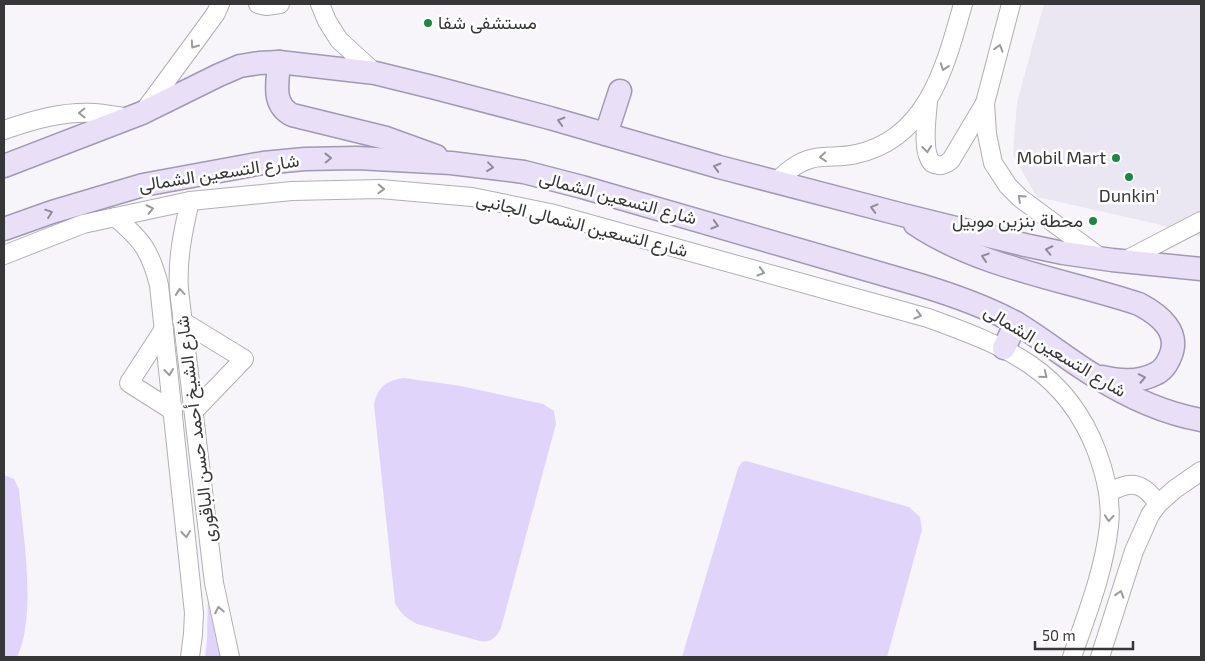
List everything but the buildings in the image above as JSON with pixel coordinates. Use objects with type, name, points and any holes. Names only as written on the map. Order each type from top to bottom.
[{"type":"main road","points":[[4,166],[136,116],[240,66],[259,62],[279,62],[375,74],[606,134],[720,168],[1035,247],[1113,260],[1201,269]]},
{"type":"main road","points":[[279,62],[278,101],[285,111],[300,117],[406,144],[450,162]]},
{"type":"main road","points":[[606,134],[620,91]]},
{"type":"main road","name":"شارع التسعين الشمالى","points":[[4,230],[52,212],[143,185],[263,163],[305,159],[357,158],[450,162],[524,172],[582,187],[946,293],[989,309],[1016,323],[1094,376],[1127,395],[1180,416],[1201,420]]},
{"type":"main road","points":[[902,215],[935,237],[967,252],[1139,304],[1152,311],[1169,327],[1173,337],[1173,349],[1165,367],[1157,374],[1147,378],[1123,380],[1094,376]]},
{"type":"main road","points":[[1004,348],[1016,323]]},
{"type":"street","points":[[4,130],[48,116],[95,113],[136,116],[200,35],[216,13],[220,4]]},
{"type":"street","points":[[258,4],[266,6],[280,4]]},
{"type":"street","points":[[320,4],[339,40],[375,74]]},
{"type":"street","points":[[776,182],[788,170],[803,161],[820,157],[856,154],[874,149],[890,141],[917,116],[928,100],[944,68],[963,4]]},
{"type":"street","points":[[928,100],[927,155],[932,163],[941,166],[950,160],[985,103],[1012,4]]},
{"type":"street","points":[[985,103],[989,149],[994,163],[1008,186],[1036,212],[1113,260],[1201,221]]},
{"type":"street","name":"شارع التسعين الشمالى الجانبى","points":[[4,255],[83,224],[190,201],[292,191],[372,189],[472,197],[574,219],[928,318],[1004,348],[1028,362],[1051,380],[1075,408],[1090,432],[1102,464],[1109,493],[1110,509],[1106,545],[1099,578],[1072,657]]},
{"type":"street","name":"شارع الشيخ أحمد حسن الباقورى","points":[[190,201],[180,248],[178,270],[182,322],[214,583],[230,657]]},
{"type":"street","name":"شارع الشيخ أحمد حسن الباقورى","points":[[116,217],[145,246],[154,265],[159,285],[194,613],[194,634],[190,657]]},
{"type":"street","points":[[182,322],[244,359],[194,411]]},
{"type":"street","points":[[164,329],[129,383],[173,411]]},
{"type":"street","points":[[1100,657],[1134,551],[1150,515],[1158,504],[1175,489],[1201,471]]},
{"type":"street","points":[[1109,493],[1128,484],[1141,486],[1152,494],[1158,504]]},
{"type":"shaded area","points":[[1044,4],[1201,4],[1201,237],[1157,224],[1037,197],[1013,155],[1017,102]]},
{"type":"shaded area","points":[[404,378],[461,386],[543,404],[554,411],[556,424],[501,628],[495,637],[490,640],[480,641],[417,624],[404,615],[395,603],[374,405],[380,389],[388,383]]},
{"type":"shaded area","points":[[746,461],[909,507],[920,517],[922,530],[887,657],[682,657],[738,468],[742,462]]},
{"type":"shaded area","points":[[4,475],[14,479],[19,489],[27,575],[26,620],[23,640],[17,657],[4,657]]},
{"type":"shaded area","points":[[208,587],[223,657],[205,657]]},
{"type":"place","name":"مستشفى شفا","points":[[428,23]]},
{"type":"place","name":"Mobil Mart","points":[[1116,158]]},
{"type":"place","name":"Dunkin'","points":[[1129,177]]},
{"type":"place","name":"محطة بنزين موبيل","points":[[1093,221]]}]
